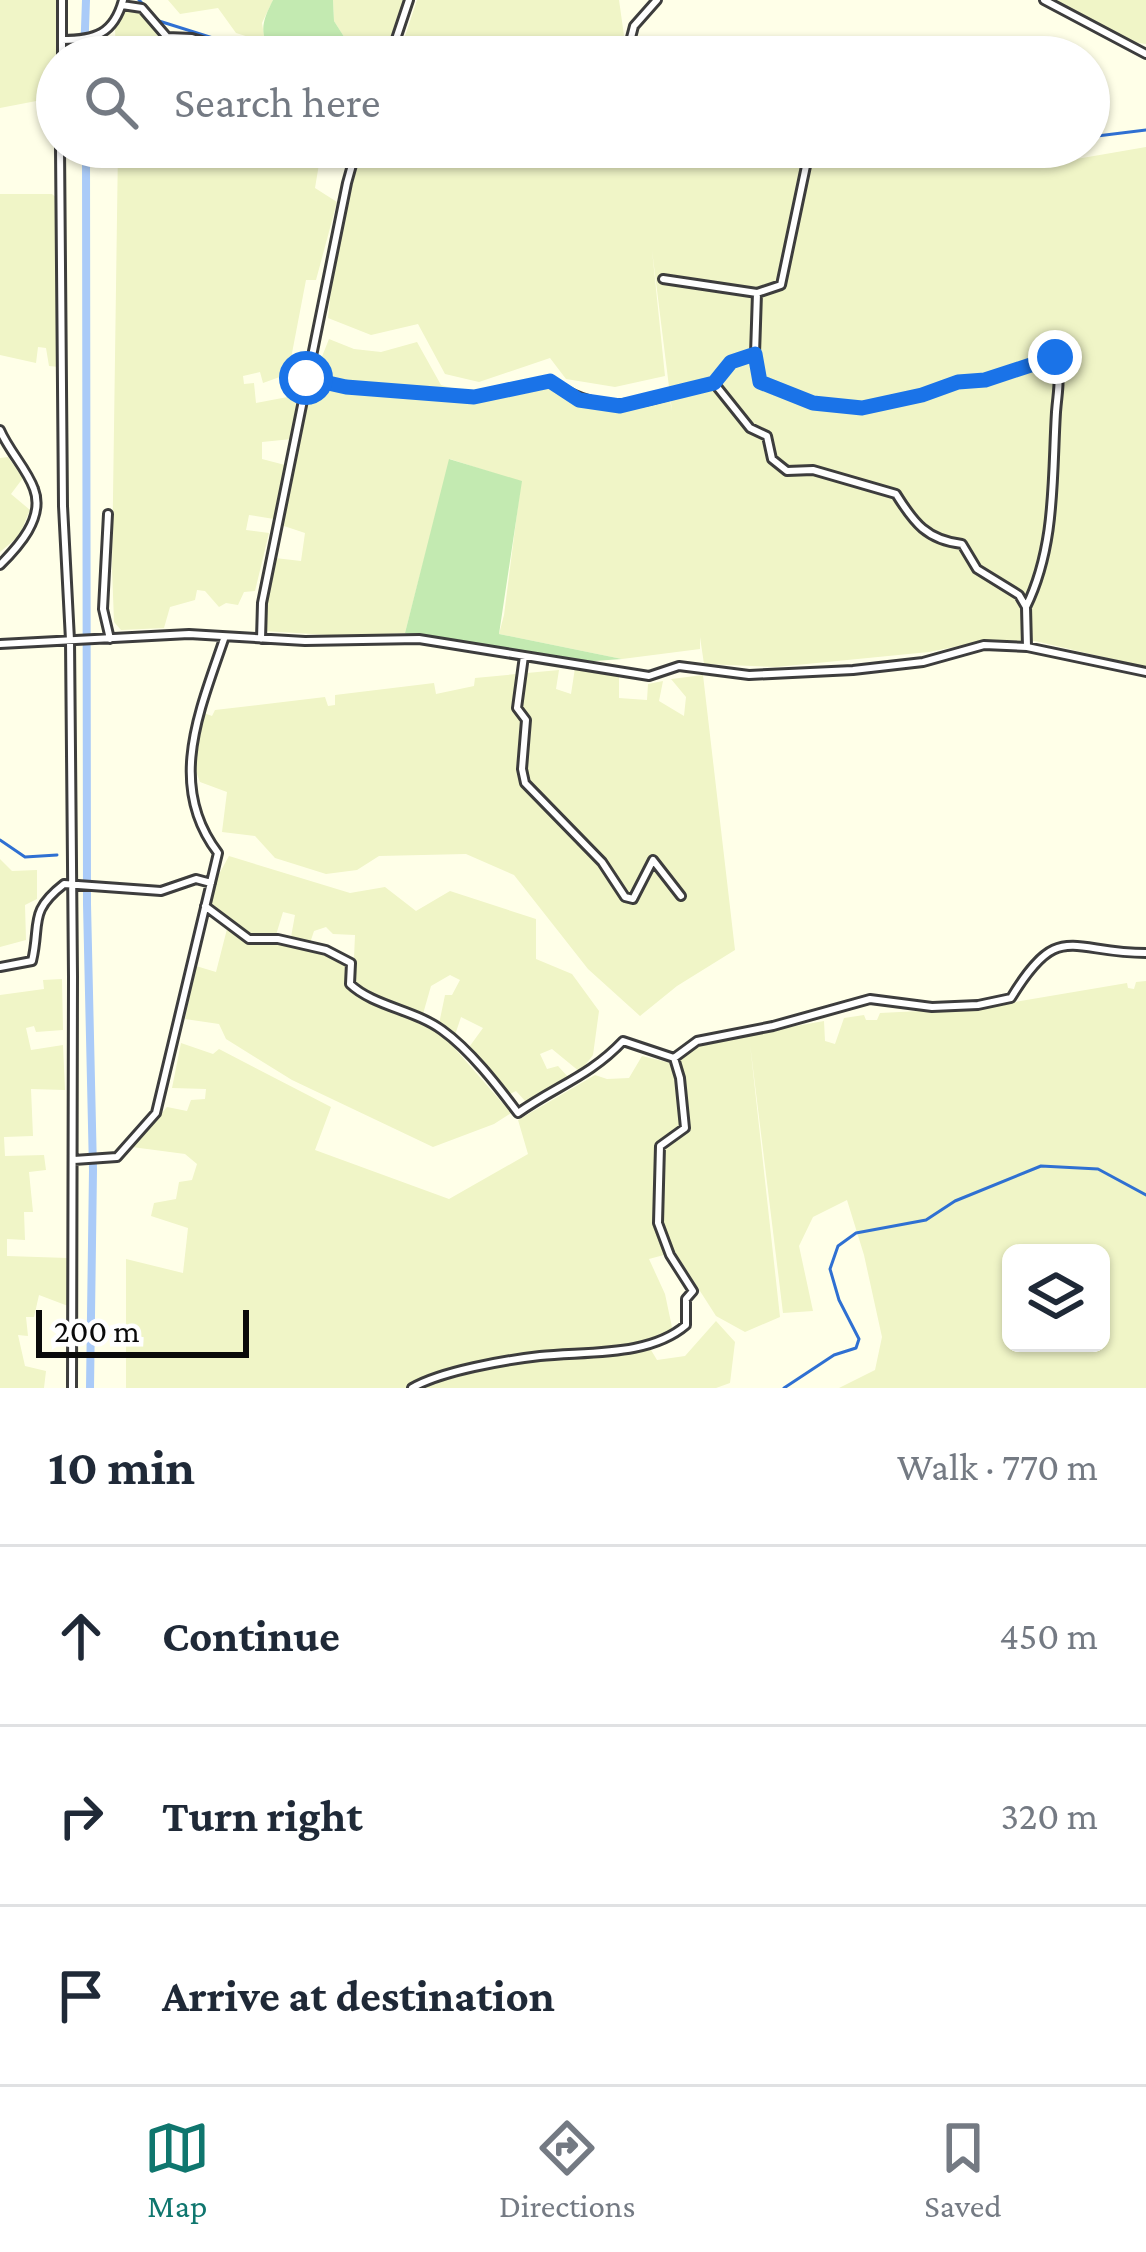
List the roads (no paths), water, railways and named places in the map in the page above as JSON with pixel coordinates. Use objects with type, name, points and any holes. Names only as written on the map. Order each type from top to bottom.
[{"type":"street","points":[[62,0],[62,36]]},
{"type":"street","points":[[397,36],[409,0]]},
{"type":"street","points":[[631,36],[634,26],[657,0]]},
{"type":"street","points":[[1043,0],[1146,54]]},
{"type":"street","points":[[99,36],[113,26],[123,3],[142,8],[166,36]]},
{"type":"street","points":[[61,168],[63,506],[70,640],[78,1160],[72,1388]]},
{"type":"street","points":[[261,639],[262,602],[352,168]]},
{"type":"street","points":[[663,279],[757,293],[781,285],[806,168]]},
{"type":"street","points":[[757,293],[755,354],[760,382],[813,403],[862,408],[958,382],[985,380],[1055,357],[1061,384],[1051,512],[1040,578],[1026,607]]},
{"type":"street","points":[[306,378],[346,387],[474,397],[550,381],[579,400],[620,406],[714,383],[731,362],[755,354]]},
{"type":"street","points":[[714,383],[737,415],[767,436],[772,459],[787,472],[813,470],[896,494],[914,523],[934,539],[962,544],[977,569],[1019,595],[1026,607],[1028,647]]},
{"type":"street","points":[[0,430],[35,490],[36,505],[25,541],[0,565]]},
{"type":"street","points":[[108,514],[103,609],[110,639]]},
{"type":"street","points":[[0,644],[189,634],[224,639],[419,639],[649,676],[679,666],[749,676],[923,662],[984,645],[1028,647],[1146,673]]},
{"type":"street","points":[[78,1160],[117,1157],[156,1114],[218,854],[203,834],[190,773],[191,736],[224,639]]},
{"type":"street","points":[[524,656],[517,708],[526,720],[525,783],[590,849],[625,897],[633,899],[653,860],[681,896]]},
{"type":"street","points":[[0,967],[32,961],[33,925],[39,909],[64,884],[161,891],[196,879],[211,883]]},
{"type":"street","points":[[206,906],[249,939],[278,939],[326,950],[351,963],[350,984],[445,1031],[518,1113],[550,1091],[585,1076],[623,1041],[674,1058]]},
{"type":"street","points":[[674,1058],[697,1041],[869,999],[932,1007],[1011,998],[1035,959],[1055,947],[1146,952]]},
{"type":"street","points":[[412,1388],[539,1356],[636,1346],[674,1335],[686,1325],[686,1299],[693,1291],[670,1255],[658,1223],[659,1146],[685,1128],[674,1058]]},
{"type":"waterway","points":[[85,36],[86,0]]},
{"type":"waterway","points":[[139,0],[159,21],[207,36]]},
{"type":"waterway","points":[[1110,134],[1146,130]]},
{"type":"waterway","points":[[86,168],[87,904],[93,1170],[90,1388]]},
{"type":"waterway","points":[[0,840],[25,857],[57,855]]},
{"type":"waterway","points":[[784,1388],[834,1355],[856,1348],[859,1339],[830,1269],[838,1246],[856,1233],[926,1220],[955,1201],[1041,1166],[1098,1169],[1146,1195]]}]
